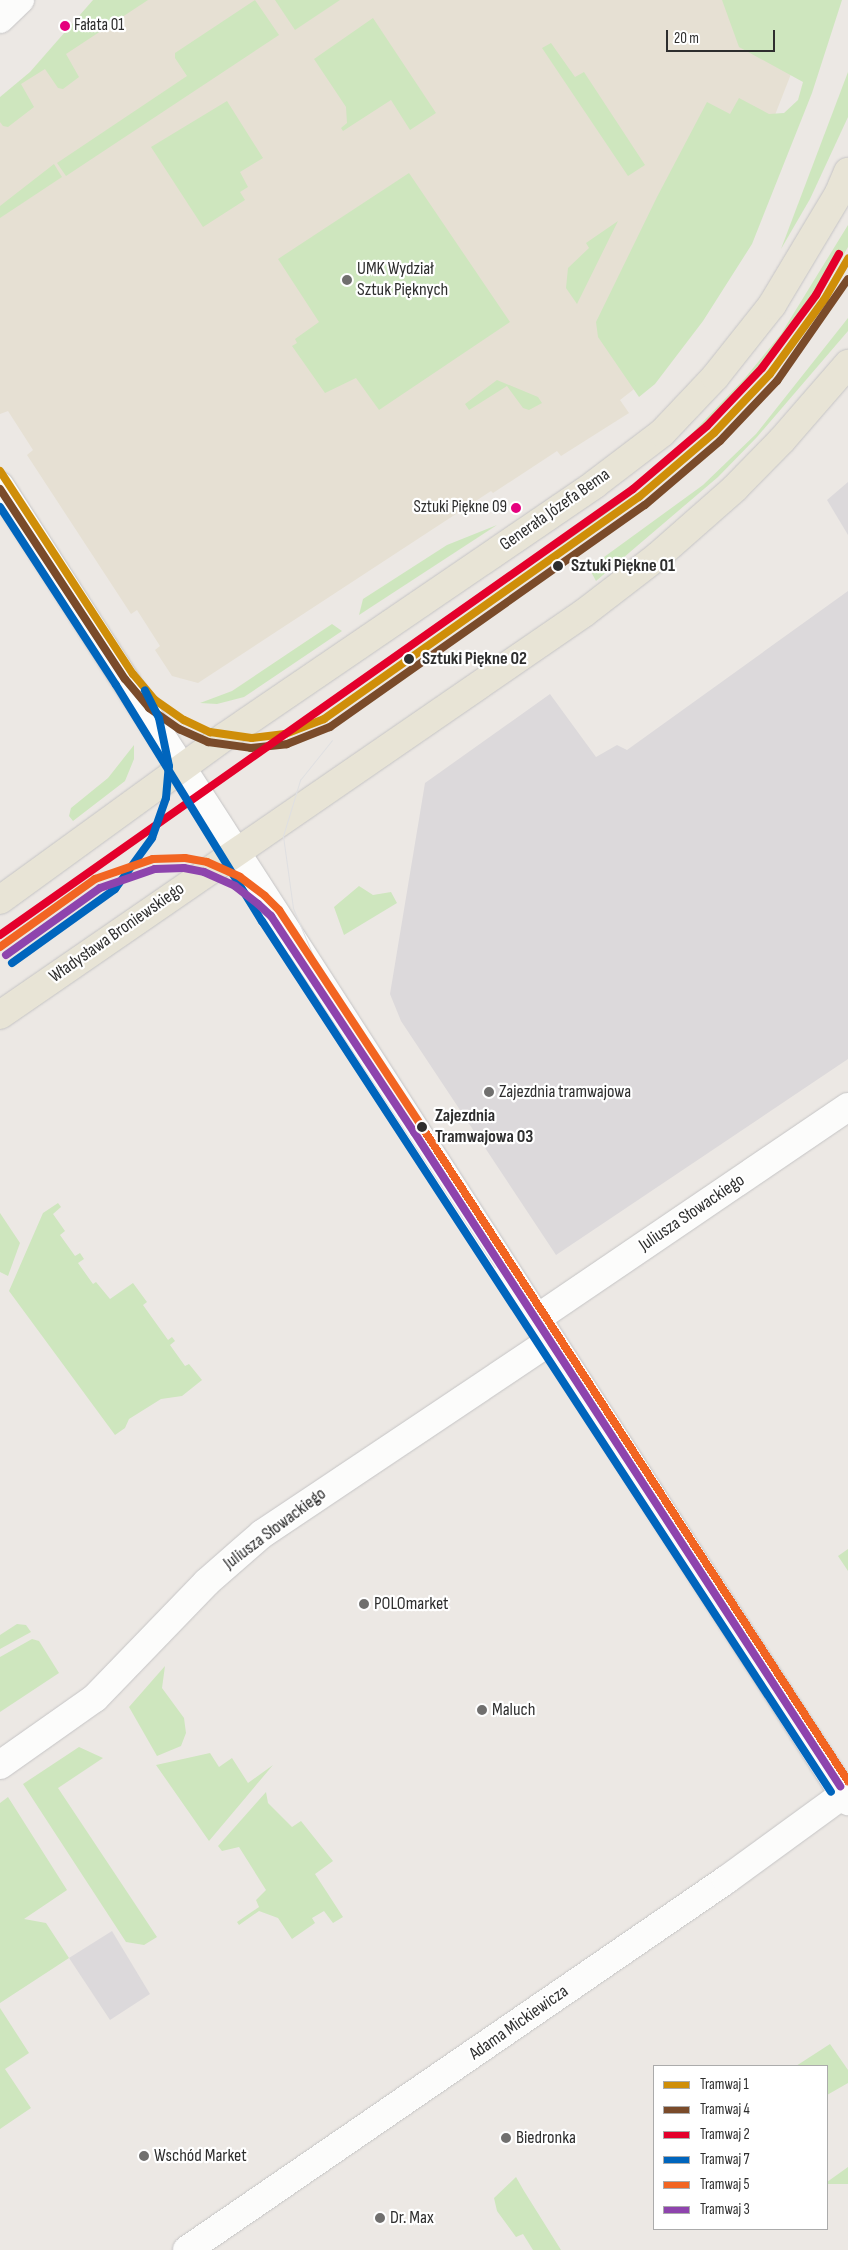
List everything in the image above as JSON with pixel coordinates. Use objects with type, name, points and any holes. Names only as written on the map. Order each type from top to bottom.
[{"type":"main road","name":"Generała Józefa Bema","points":[[182,768],[346,652],[595,484],[662,432],[715,377],[772,305],[839,193],[848,172]]},
{"type":"main road","points":[[235,852],[584,613],[658,556],[768,454],[848,364]]},
{"type":"main road","points":[[0,900],[182,768]]},
{"type":"main road","name":"Władysława Broniewskiego","points":[[0,1015],[235,852]]},
{"type":"street","points":[[0,19],[20,0]]},
{"type":"street","points":[[0,486],[543,1330],[846,1796]]},
{"type":"street","name":"Juliusza Słowackiego","points":[[0,1765],[95,1698],[207,1582],[262,1534],[848,1107]]},
{"type":"street","name":"Adama Mickiewicza","points":[[187,2250],[512,2028],[846,1796]]},
{"type":"shaded area","name":"UMK Wydział Sztuk Pięknych","points":[[94,0],[815,0],[807,33],[752,174],[638,386],[620,400],[629,413],[561,456],[557,451],[493,493],[491,491],[198,683],[172,676],[155,650],[160,646],[137,610],[131,614],[27,455],[33,450],[8,411],[0,414],[0,98],[29,75]]},
{"type":"shaded area","points":[[848,482],[848,535],[827,500]]},
{"type":"shaded area","points":[[848,591],[848,1059],[556,1255],[401,1021],[390,994],[425,783],[550,694],[596,757],[617,745],[627,750]]},
{"type":"shaded area","points":[[112,1931],[150,1994],[110,2020],[69,1958]]},
{"type":"green space","points":[[93,0],[148,0],[66,54],[79,77],[63,89],[58,88],[45,69],[21,84],[34,107],[8,127],[3,126],[0,122],[0,97],[30,72]]},
{"type":"green space","points":[[255,0],[279,35],[66,176],[57,163],[187,76],[175,58],[175,53]]},
{"type":"green space","points":[[275,0],[340,0],[295,30]]},
{"type":"green space","points":[[722,0],[842,0],[812,93],[752,244],[703,321],[655,384],[639,397],[598,337],[596,322],[657,197],[707,102],[730,114],[739,98],[769,114],[784,113],[798,100],[803,82],[739,47]]},
{"type":"green space","points":[[373,18],[436,113],[410,130],[391,100],[343,131],[341,128],[347,123],[346,107],[314,59]]},
{"type":"green space","points":[[551,43],[575,77],[584,72],[645,165],[628,176],[542,48]]},
{"type":"green space","points":[[848,72],[848,117],[810,199],[781,249]]},
{"type":"green space","points":[[227,101],[263,158],[240,172],[248,187],[240,192],[245,200],[203,227],[151,147]]},
{"type":"green space","points":[[54,164],[62,177],[0,218],[0,206]]},
{"type":"green space","points":[[409,173],[510,322],[379,410],[356,378],[325,393],[292,346],[297,343],[295,339],[319,322],[278,259]]},
{"type":"green space","points":[[618,221],[577,304],[566,288],[568,268],[589,248],[586,243]]},
{"type":"green space","points":[[848,225],[848,247],[816,303],[752,380],[680,455],[620,504],[560,546],[556,541],[634,487],[676,450],[745,378],[781,334]]},
{"type":"green space","points":[[848,318],[848,331],[757,437],[718,477],[596,581],[589,568],[703,485],[756,434]]},
{"type":"green space","points":[[497,380],[538,397],[542,403],[529,410],[523,408],[507,386],[469,410],[465,404]]},
{"type":"green space","points":[[497,525],[359,615],[363,599],[447,545]]},
{"type":"green space","points":[[332,624],[342,631],[244,697],[217,704],[200,703],[232,691]]},
{"type":"green space","points":[[134,745],[134,759],[125,781],[73,821],[69,816],[71,808],[108,778]]},
{"type":"green space","points":[[359,886],[373,895],[391,892],[397,903],[344,935],[334,907]]},
{"type":"green space","points":[[58,1203],[61,1207],[53,1214],[65,1231],[60,1235],[75,1256],[80,1253],[84,1259],[78,1263],[93,1284],[96,1282],[110,1299],[133,1283],[147,1302],[143,1305],[168,1340],[172,1337],[175,1341],[170,1345],[185,1366],[189,1364],[202,1380],[182,1396],[161,1399],[129,1419],[125,1428],[115,1435],[9,1291],[43,1213]]},
{"type":"green space","points":[[0,1213],[20,1243],[8,1276],[0,1272]]},
{"type":"green space","points":[[848,1549],[848,1571],[838,1556]]},
{"type":"green space","points":[[17,1624],[26,1625],[31,1632],[0,1649],[0,1635]]},
{"type":"green space","points":[[32,1639],[39,1641],[59,1673],[0,1712],[0,1657]]},
{"type":"green space","points":[[165,1666],[162,1688],[184,1718],[186,1733],[181,1746],[157,1756],[129,1707]]},
{"type":"green space","points":[[79,1747],[103,1758],[58,1788],[157,1937],[144,1945],[126,1942],[23,1784]]},
{"type":"green space","points":[[210,1753],[219,1767],[232,1758],[248,1783],[273,1765],[209,1841],[156,1765]]},
{"type":"green space","points":[[266,1792],[268,1803],[292,1827],[301,1821],[333,1861],[315,1874],[343,1917],[333,1923],[324,1911],[312,1918],[315,1923],[292,1939],[278,1918],[259,1911],[239,1925],[237,1922],[259,1907],[256,1900],[266,1890],[239,1847],[222,1851],[218,1846]]},
{"type":"green space","points":[[8,1797],[67,1890],[24,1919],[46,1923],[69,1958],[0,2003],[0,1803]]},
{"type":"green space","points":[[0,2008],[29,2053],[5,2069],[31,2108],[0,2129]]},
{"type":"green space","points":[[830,2044],[848,2070],[848,2083],[828,2094],[828,2065],[798,2065]]},
{"type":"green space","points":[[848,2167],[848,2184],[828,2184],[828,2181]]},
{"type":"green space","points":[[516,2177],[561,2250],[533,2250],[523,2234],[516,2237],[497,2211],[494,2198]]},
{"type":"tram line","name":"2","points":[[0,935],[633,489],[707,426],[762,368],[816,295],[839,254]]},
{"type":"tram line","name":"1","points":[[0,471],[133,674],[155,700],[184,720],[210,732],[252,738],[285,734],[324,719],[639,497],[714,433],[770,374],[824,300],[848,259]]},
{"type":"tram line","name":"4","points":[[0,489],[125,679],[149,708],[179,729],[208,742],[251,748],[287,744],[330,727],[645,505],[720,441],[777,381],[848,279]]},
{"type":"tram line","name":"7","points":[[0,507],[116,685],[262,921],[831,1792]]},
{"type":"tram line","name":"7","points":[[12,963],[115,889],[152,838],[166,798],[169,766],[159,718],[145,690]]},
{"type":"tram line","points":[[320,972],[293,908],[283,836],[300,780],[332,740]]},
{"type":"tram line","name":"5","points":[[0,947],[95,879],[153,859],[185,858],[207,862],[240,877],[265,896],[279,910],[422,1127],[848,1781]]},
{"type":"tram line","name":"3","points":[[6,955],[100,888],[155,869],[184,868],[204,872],[235,886],[271,916],[840,1786]]},
{"type":"tram line","points":[[289,955],[495,1267]]},
{"type":"place","name":"Fałata 01","points":[[65,26]]},
{"type":"place","name":"UMK Wydział Sztuk Pięknych","points":[[347,280]]},
{"type":"place","name":"Sztuki Piękne 09","points":[[516,508]]},
{"type":"place","name":"Sztuki Piękne 01","points":[[558,566]]},
{"type":"place","name":"Sztuki Piękne 02","points":[[409,659]]},
{"type":"place","name":"Zajezdnia tramwajowa","points":[[489,1092]]},
{"type":"place","name":"Zajezdnia Tramwajowa 03","points":[[422,1127]]},
{"type":"place","name":"POLOmarket","points":[[364,1604]]},
{"type":"place","name":"Maluch","points":[[482,1710]]},
{"type":"place","name":"Biedronka","points":[[506,2138]]},
{"type":"place","name":"Wschód Market","points":[[144,2156]]},
{"type":"place","name":"Dr. Max","points":[[380,2218]]}]
